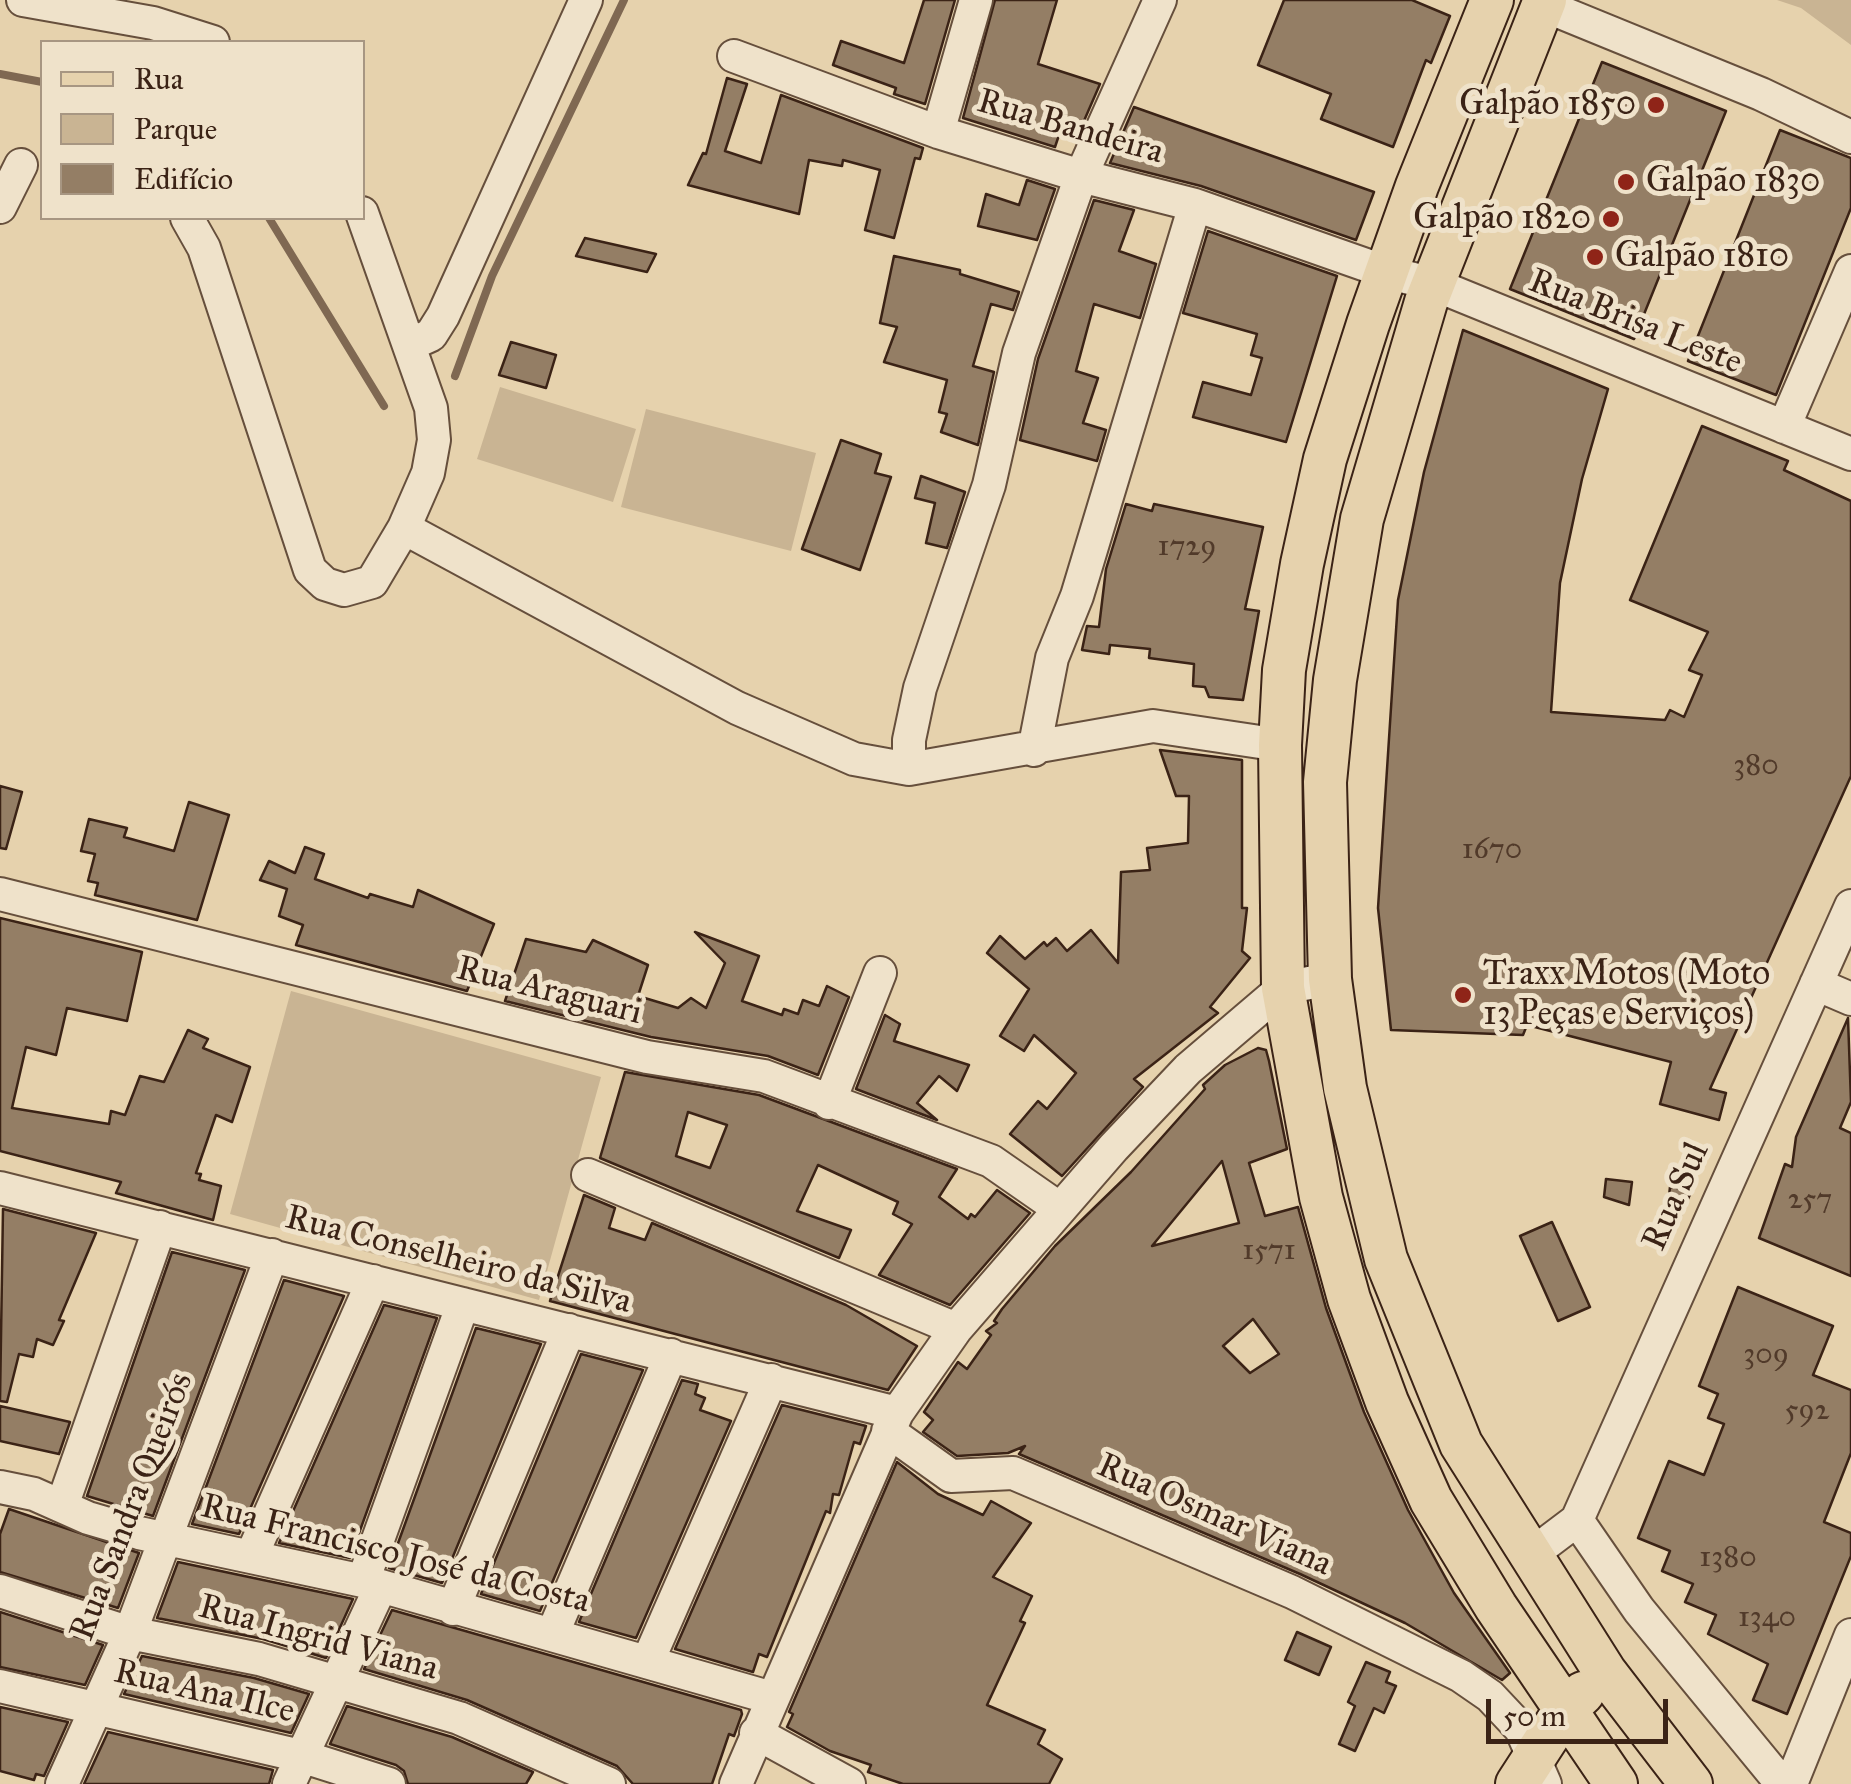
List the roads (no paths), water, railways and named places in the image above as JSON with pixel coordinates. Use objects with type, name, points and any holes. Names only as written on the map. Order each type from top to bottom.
[{"type":"main road","points":[[1492,0],[1386,272],[1322,474],[1284,670],[1280,745],[1284,988],[1321,1198],[1352,1310],[1431,1500],[1616,1784]]},
{"type":"main road","points":[[1544,2],[1433,284],[1370,485],[1343,624],[1325,782],[1330,980],[1345,1088],[1386,1259],[1461,1444],[1528,1557],[1605,1672],[1691,1784]]},
{"type":"main road","points":[[1533,1774],[1565,1710],[1605,1672]]},
{"type":"street","points":[[23,0],[152,23],[206,40]]},
{"type":"street","points":[[409,345],[431,335],[444,316],[586,0]]},
{"type":"street","points":[[938,132],[976,0]]},
{"type":"street","points":[[909,769],[909,740],[920,688],[989,485],[1019,354],[1081,176],[1160,0]]},
{"type":"street","points":[[1544,2],[1851,137]]},
{"type":"street","name":"Rua Bandeira","points":[[734,56],[938,132],[1081,176],[1195,204],[1386,272]]},
{"type":"street","points":[[0,207],[21,165]]},
{"type":"street","points":[[1034,750],[1052,658],[1076,596],[1195,204]]},
{"type":"street","points":[[187,220],[204,248],[310,570],[334,588],[363,587],[372,582],[404,528],[428,473],[434,440],[430,408],[364,220]]},
{"type":"street","points":[[1784,427],[1851,271]]},
{"type":"street","name":"Rua Brisa Leste","points":[[1386,272],[1433,284],[1851,454]]},
{"type":"street","points":[[404,528],[736,708],[854,759],[909,769],[1153,726],[1280,745]]},
{"type":"street","name":"Rua Araguari","points":[[0,894],[646,1058],[764,1076],[991,1161],[1060,1209]]},
{"type":"street","name":"Rua Sul","points":[[1528,1557],[1577,1520],[1851,906]]},
{"type":"street","points":[[829,1103],[880,973]]},
{"type":"street","points":[[736,1784],[893,1422],[956,1329],[1188,1069],[1284,988],[1330,980]]},
{"type":"street","points":[[1816,984],[1851,1000]]},
{"type":"street","points":[[588,1175],[956,1329]]},
{"type":"street","name":"Rua Conselheiro da Silva","points":[[0,1188],[771,1380],[893,1422]]},
{"type":"street","points":[[62,1506],[160,1227]]},
{"type":"street","name":"Rua Sandra Queirós","points":[[62,1784],[130,1633],[272,1255]]},
{"type":"street","points":[[252,1557],[373,1281]]},
{"type":"street","points":[[295,1770],[339,1681],[463,1304]]},
{"type":"street","points":[[453,1609],[570,1330]]},
{"type":"street","points":[[552,1634],[670,1355]]},
{"type":"street","points":[[648,1661],[771,1380]]},
{"type":"street","name":"Rua Osmar Viana","points":[[893,1422],[951,1476],[1013,1473],[1279,1587],[1461,1676],[1521,1728],[1533,1774]]},
{"type":"street","name":"Rua Francisco José da Costa","points":[[0,1487],[88,1518],[372,1584],[772,1698]]},
{"type":"street","points":[[1577,1520],[1639,1610],[1782,1784]]},
{"type":"street","name":"Rua Ingrid Viana","points":[[0,1591],[130,1633],[339,1681],[459,1718],[609,1784]]},
{"type":"street","points":[[1791,1784],[1851,1635]]},
{"type":"street","points":[[1500,1706],[1538,1669]]},
{"type":"street","name":"Rua Ana Ilce","points":[[0,1686],[95,1709],[295,1770],[389,1784]]},
{"type":"street","points":[[756,1733],[849,1784]]},
{"type":"waterway","points":[[455,376],[492,276],[624,0]]},
{"type":"waterway","points":[[0,74],[40,82]]},
{"type":"waterway","points":[[270,220],[384,406]]},
{"type":"place","name":"Galpão 1850","points":[[1656,105]]},
{"type":"place","name":"Galpão 1830","points":[[1626,182]]},
{"type":"place","name":"Galpão 1820","points":[[1611,219]]},
{"type":"place","name":"Galpão 1810","points":[[1595,257]]},
{"type":"place","name":"Traxx Motos (Moto 13 Peças e Serviços)","points":[[1463,995]]}]
